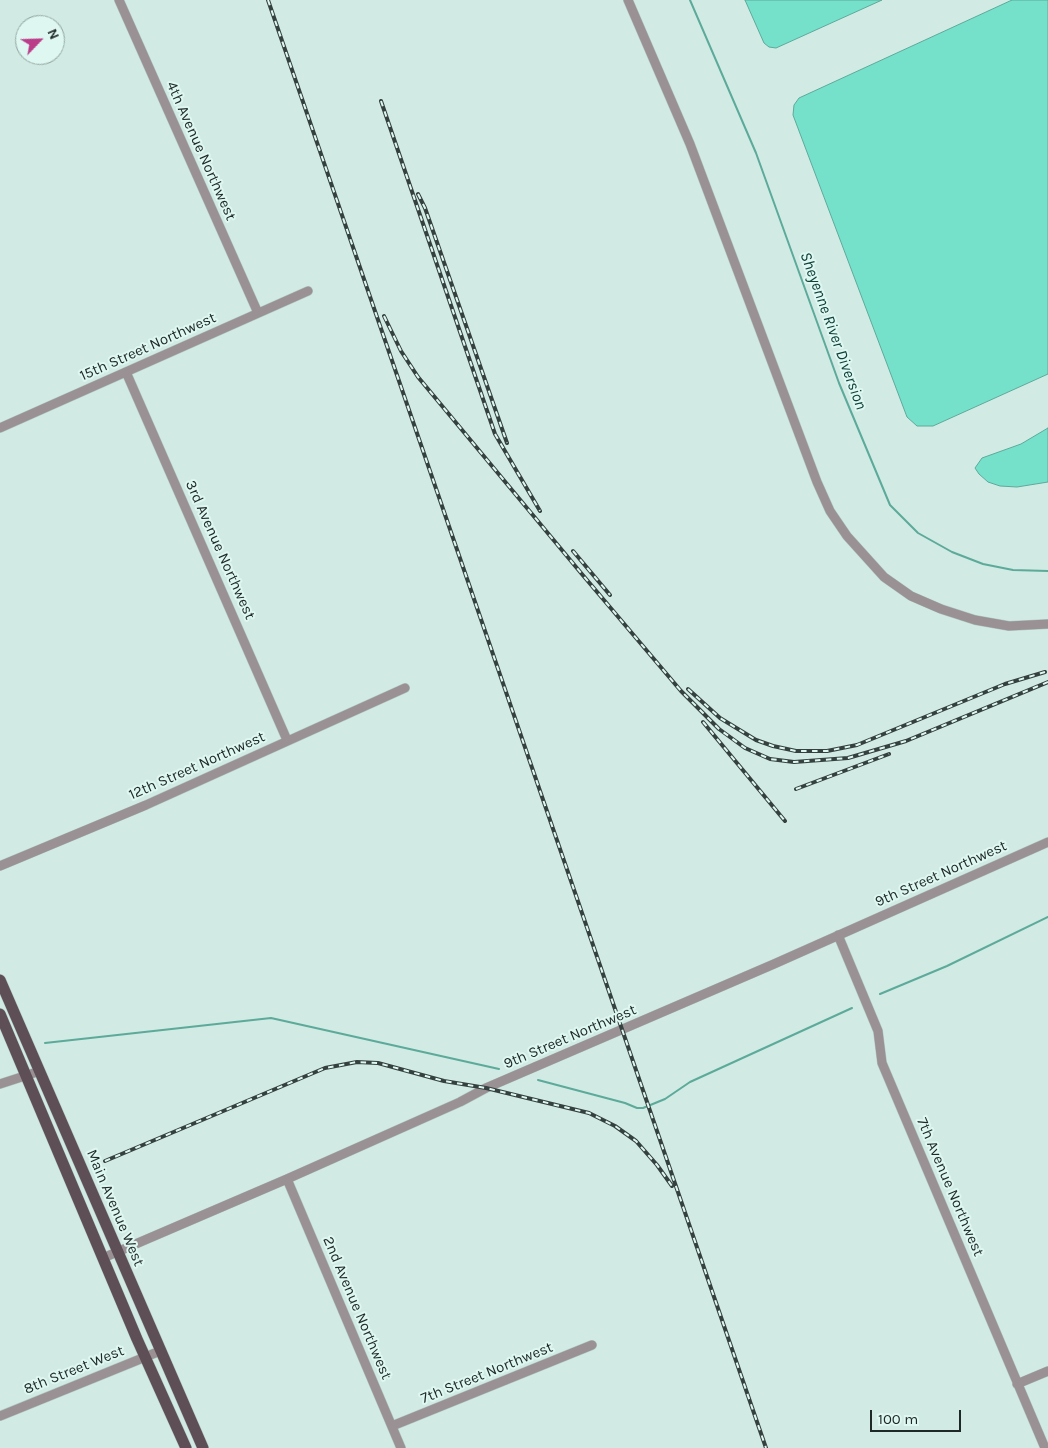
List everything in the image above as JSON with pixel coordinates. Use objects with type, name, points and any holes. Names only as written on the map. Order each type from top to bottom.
[{"type":"main road","name":"Main Avenue West","points":[[0,980],[203,1448]]},
{"type":"main road","name":"Main Avenue West","points":[[0,1014],[144,1356],[186,1448]]},
{"type":"street","name":"4th Avenue Northwest","points":[[119,0],[258,313]]},
{"type":"street","points":[[628,0],[690,144],[817,482],[830,511],[847,536],[884,577],[911,596],[941,609],[975,620],[1009,626],[1048,624]]},
{"type":"street","name":"15th Street Northwest","points":[[0,428],[308,291]]},
{"type":"street","name":"3rd Avenue Northwest","points":[[126,372],[287,740]]},
{"type":"street","name":"12th Street Northwest","points":[[0,866],[146,804],[405,688]]},
{"type":"street","name":"9th Street Northwest","points":[[103,1258],[288,1179],[460,1102],[486,1088],[1048,842]]},
{"type":"street","name":"7th Avenue Northwest","points":[[838,935],[878,1031],[882,1062],[1045,1448]]},
{"type":"street","points":[[0,1084],[27,1077],[40,1071]]},
{"type":"street","name":"2nd Avenue Northwest","points":[[288,1179],[401,1448]]},
{"type":"street","name":"7th Street Northwest","points":[[392,1426],[592,1345]]},
{"type":"street","name":"8th Street West","points":[[0,1416],[160,1351]]},
{"type":"street","points":[[1017,1384],[1048,1371]]},
{"type":"shaded area","points":[[745,0],[882,0],[776,48],[769,47],[764,43]]},
{"type":"shaded area","points":[[1012,0],[1048,0],[1048,374],[933,426],[917,426],[907,417],[793,115],[794,105],[799,98]]},
{"type":"shaded area","points":[[1048,428],[1048,482],[1017,487],[1000,486],[988,482],[975,468],[982,458],[1021,444]]},
{"type":"waterway","name":"Sheyenne River Diversion","points":[[690,0],[756,153],[839,383],[890,505],[918,533],[952,552],[983,564],[1013,570],[1048,571]]},
{"type":"waterway","points":[[880,994],[947,966],[1048,917]]},
{"type":"waterway","points":[[538,1080],[625,1103],[637,1108],[643,1108],[665,1099],[690,1082],[852,1008]]},
{"type":"waterway","points":[[45,1043],[271,1018],[499,1069]]},
{"type":"railway","points":[[268,0],[766,1448]]},
{"type":"railway","points":[[381,101],[495,434],[540,511]]},
{"type":"railway","points":[[418,194],[425,208],[507,443]]},
{"type":"railway","points":[[384,316],[401,351],[418,377],[581,573],[681,691],[719,729],[745,748],[770,759],[794,762],[848,758],[906,741],[1048,682]]},
{"type":"railway","points":[[573,551],[610,595]]},
{"type":"railway","points":[[688,689],[720,718],[756,740],[796,751],[827,751],[857,745],[1005,684],[1045,672]]},
{"type":"railway","points":[[703,722],[785,821]]},
{"type":"railway","points":[[796,789],[889,754]]},
{"type":"railway","points":[[105,1161],[325,1068],[357,1062],[378,1063],[444,1081],[486,1088],[589,1113],[615,1126],[636,1141],[672,1186]]}]
